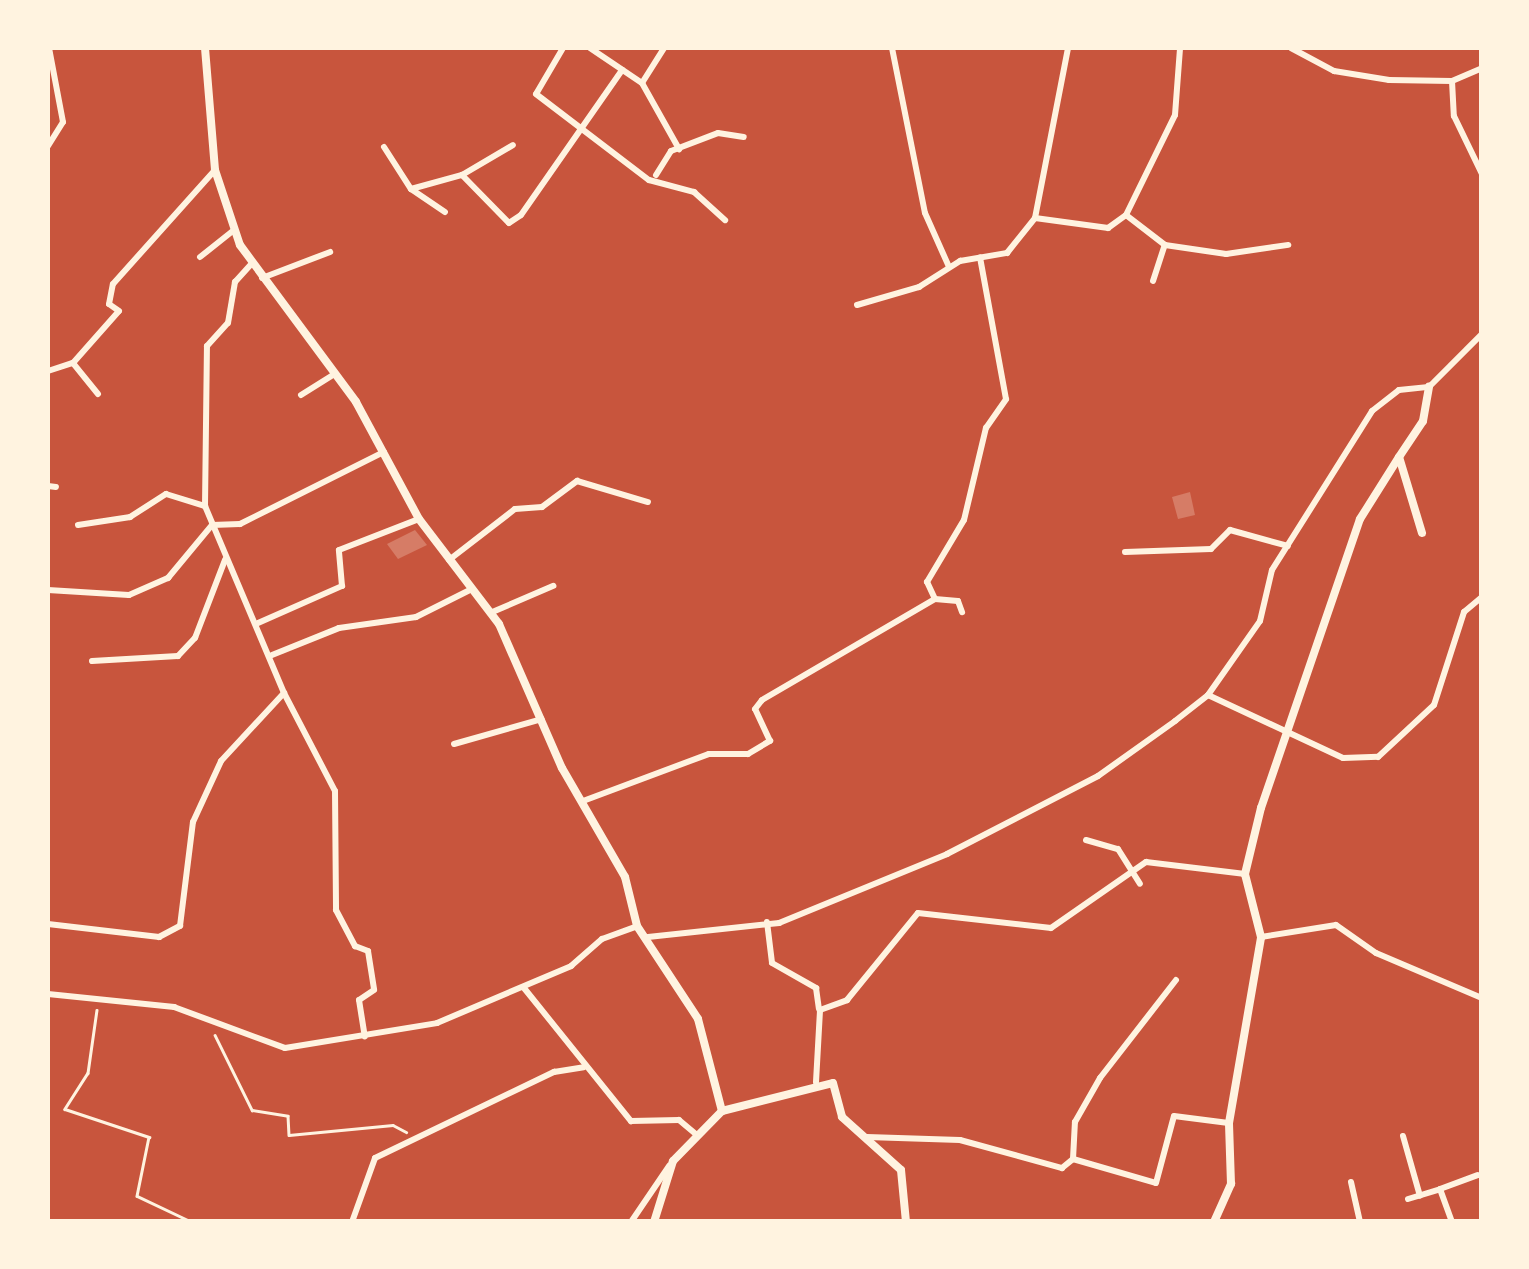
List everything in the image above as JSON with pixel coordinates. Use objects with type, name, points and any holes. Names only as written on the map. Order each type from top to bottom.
[{"type":"street","points":[[48,146],[63,122],[49,48]]},
{"type":"street","points":[[205,48],[215,170],[234,230],[261,278],[335,374],[384,452],[419,519],[490,612],[625,877],[638,926],[698,1019],[722,1111]]},
{"type":"street","points":[[590,48],[642,83],[679,149]]},
{"type":"street","points":[[642,83],[664,48]]},
{"type":"street","points":[[892,48],[925,213],[949,267]]},
{"type":"street","points":[[857,305],[920,287],[949,267],[1016,248],[1034,218],[1068,48]]},
{"type":"street","points":[[1034,218],[1108,228],[1126,215],[1176,114],[1180,48]]},
{"type":"street","points":[[1291,48],[1334,71],[1452,81],[1482,68]]},
{"type":"street","points":[[560,49],[534,91],[649,180],[679,149],[718,133],[744,137]]},
{"type":"street","points":[[462,176],[508,224],[583,131],[622,70]]},
{"type":"street","points":[[1452,81],[1454,116],[1482,174]]},
{"type":"street","points":[[411,189],[462,176],[513,145]]},
{"type":"street","points":[[384,147],[411,189],[445,212]]},
{"type":"street","points":[[48,372],[73,363],[120,311],[108,295],[133,256],[215,170]]},
{"type":"street","points":[[656,175],[725,220]]},
{"type":"street","points":[[1126,215],[1164,246],[1226,254],[1288,245]]},
{"type":"street","points":[[200,257],[234,230]]},
{"type":"street","points":[[1153,282],[1164,246]]},
{"type":"street","points":[[261,278],[330,252]]},
{"type":"street","points":[[935,600],[927,582],[964,520],[986,428],[1006,399],[980,257]]},
{"type":"street","points":[[252,264],[236,282],[228,323],[207,346],[205,506],[272,655],[284,693],[335,791],[336,910],[355,946],[368,951],[374,990],[358,1000],[365,1036]]},
{"type":"street","points":[[648,938],[767,922],[947,854],[1098,776],[1208,696],[1260,621],[1288,546],[1382,399],[1429,387],[1482,334]]},
{"type":"street","points":[[73,363],[98,394]]},
{"type":"street","points":[[301,395],[335,374]]},
{"type":"street","points":[[1214,1222],[1231,1184],[1229,1123],[1261,937],[1245,874],[1283,736],[1360,519],[1422,421],[1429,387]]},
{"type":"street","points":[[48,590],[82,597],[128,595],[168,578],[212,526],[240,524],[384,452]]},
{"type":"street","points":[[1399,457],[1422,533]]},
{"type":"street","points":[[449,560],[515,509],[542,507],[577,481],[648,502]]},
{"type":"street","points":[[78,525],[130,517],[166,494],[205,506]]},
{"type":"street","points":[[258,623],[342,586],[339,550],[419,519]]},
{"type":"street","points":[[1125,552],[1211,548],[1230,530],[1288,546]]},
{"type":"street","points":[[92,661],[178,656],[195,638],[226,558]]},
{"type":"street","points":[[490,612],[552,586]]},
{"type":"street","points":[[272,655],[339,628],[416,617],[473,588]]},
{"type":"street","points":[[1208,696],[1283,736],[1343,758],[1378,757],[1434,705],[1464,612],[1482,597]]},
{"type":"street","points":[[584,801],[709,754],[748,754],[770,741],[755,709],[762,700],[935,600],[958,601],[962,612]]},
{"type":"street","points":[[48,924],[159,938],[180,926],[193,822],[221,761],[284,693]]},
{"type":"street","points":[[454,744],[542,718]]},
{"type":"street","points":[[1086,840],[1112,844],[1140,884]]},
{"type":"street","points":[[820,1010],[847,1000],[918,913],[1050,928],[1132,868],[1158,859],[1245,874]]},
{"type":"street","points":[[767,922],[772,963],[816,988],[820,1010],[816,1082]]},
{"type":"street","points":[[1261,937],[1336,925],[1376,953],[1482,998]]},
{"type":"street","points":[[48,994],[208,1018],[286,1048],[437,1023],[524,988],[638,926]]},
{"type":"street","points":[[867,1137],[960,1140],[1062,1168],[1073,1159],[1074,1122],[1176,980]]},
{"type":"street","points":[[524,988],[631,1122],[679,1120],[697,1135]]},
{"type":"street","points":[[352,1222],[376,1158],[554,1072],[584,1067]]},
{"type":"street","points":[[631,1222],[673,1161],[722,1111],[816,1082],[833,1083],[842,1117],[902,1170],[906,1222]]},
{"type":"street","points":[[1073,1159],[1156,1182],[1174,1116],[1229,1123]]},
{"type":"street","points":[[1403,1136],[1420,1196]]},
{"type":"street","points":[[654,1222],[673,1161]]},
{"type":"street","points":[[1408,1200],[1478,1175]]},
{"type":"street","points":[[1351,1182],[1360,1222]]},
{"type":"street","points":[[1440,1189],[1452,1222]]},
{"type":"path","points":[[96,1001],[88,1073],[66,1108],[149,1137],[137,1196],[192,1222]]},
{"type":"path","points":[[208,1018],[252,1110],[288,1116],[289,1135],[393,1125],[420,1140]]},
{"type":"building","points":[[1190,492],[1195,515],[1178,519],[1172,497]]},
{"type":"building","points":[[415,530],[427,545],[398,559],[387,544]]}]
